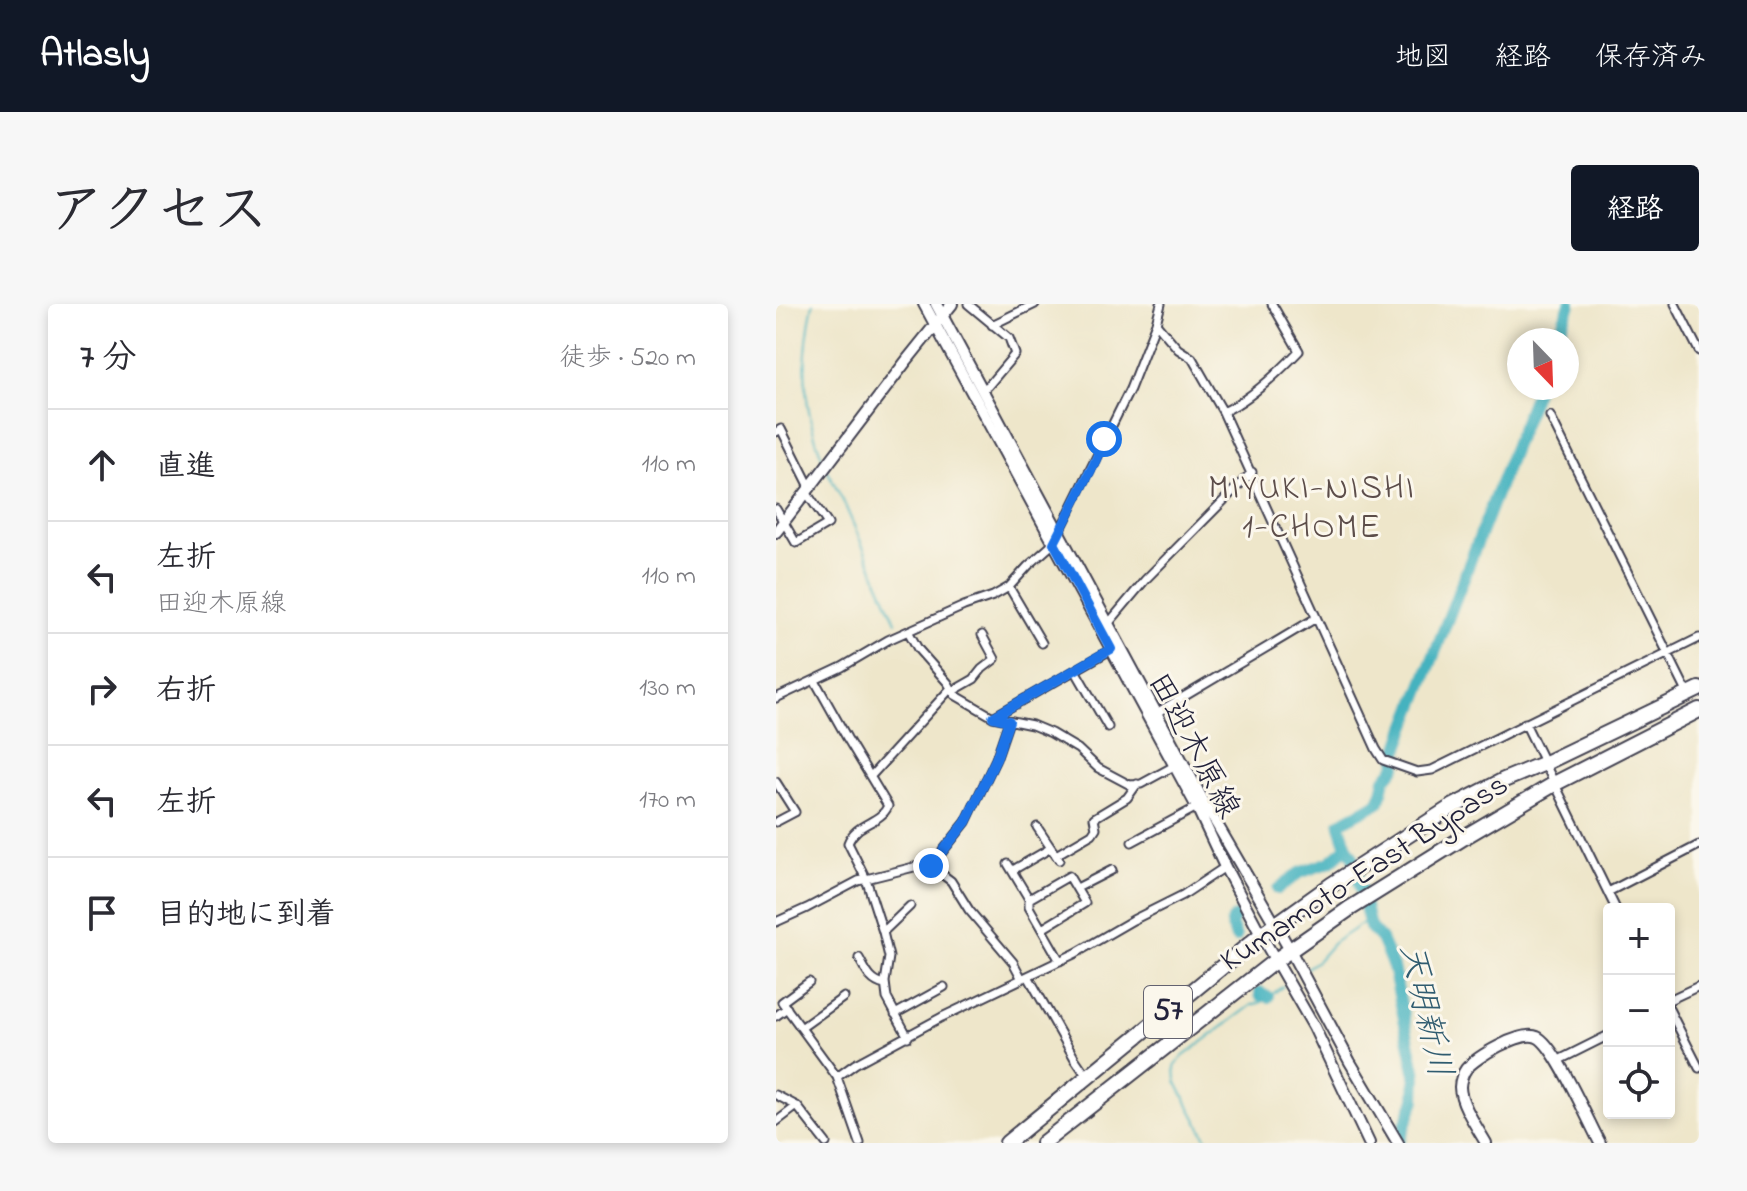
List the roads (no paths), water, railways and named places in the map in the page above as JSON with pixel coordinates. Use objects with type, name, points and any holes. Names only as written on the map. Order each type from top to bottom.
[{"type":"highway","name":"Kumamoto-East Bypass","points":[[1007,1143],[1261,935],[1331,885],[1450,808],[1693,691]]},
{"type":"highway","name":"Kumamoto-East Bypass","points":[[1043,1143],[1276,960],[1349,909],[1556,783],[1698,713]]},
{"type":"main road","name":"田迎木原線","points":[[924,304],[940,320],[982,389],[1057,538]]},
{"type":"main road","name":"田迎木原線","points":[[936,304],[940,320],[1178,764],[1290,950],[1398,1143]]},
{"type":"main road","points":[[780,527],[952,304]]},
{"type":"main road","name":"田迎木原線","points":[[1178,764],[1225,867],[1314,1027],[1369,1143]]},
{"type":"main road","points":[[1486,1143],[1464,1102],[1460,1088],[1463,1072],[1475,1060],[1523,1036],[1540,1038],[1557,1061],[1600,1143]]},
{"type":"street","points":[[968,304],[1009,338],[1015,354],[982,389]]},
{"type":"street","points":[[992,325],[1035,304]]},
{"type":"street","points":[[776,698],[815,681],[888,640],[1009,587],[1057,538],[1130,389],[1161,304]]},
{"type":"street","points":[[1223,412],[1257,389],[1299,351],[1272,304]]},
{"type":"street","points":[[1675,304],[1699,351]]},
{"type":"street","points":[[1156,323],[1178,349],[1192,358],[1223,412],[1383,760],[1417,772],[1432,770],[1699,638]]},
{"type":"street","points":[[1550,416],[1667,653],[1693,691]]},
{"type":"street","points":[[776,432],[781,429],[808,490],[828,524],[796,543],[780,527],[776,509]]},
{"type":"street","points":[[1105,627],[1145,580],[1252,472]]},
{"type":"street","points":[[1009,587],[1042,643]]},
{"type":"street","points":[[1152,716],[1316,618]]},
{"type":"street","points":[[908,631],[918,649],[955,695],[993,717],[1032,725],[1051,733],[1078,749],[1098,768],[1130,785],[1141,784],[1178,764]]},
{"type":"street","points":[[871,776],[952,689],[974,679],[995,659],[982,635]]},
{"type":"street","points":[[993,717],[1116,647]]},
{"type":"street","points":[[1075,670],[1108,727]]},
{"type":"street","points":[[815,681],[888,806],[885,812],[856,830],[848,843],[866,879],[883,932],[889,957],[885,985],[887,998],[908,1037]]},
{"type":"street","points":[[931,866],[966,822],[996,759],[1009,721]]},
{"type":"street","points":[[1525,723],[1613,903]]},
{"type":"street","points":[[776,782],[795,812],[776,822]]},
{"type":"street","points":[[1060,961],[1010,867],[1056,854],[1092,834],[1096,828],[1094,818],[1127,798],[1137,784]]},
{"type":"street","points":[[1132,842],[1197,807]]},
{"type":"street","points":[[1037,827],[1056,854]]},
{"type":"street","points":[[1608,892],[1699,845]]},
{"type":"street","points":[[776,922],[858,881],[918,866],[931,866],[951,881],[969,910],[1025,978],[1088,1078]]},
{"type":"street","points":[[837,1077],[942,1017],[1060,961],[1183,895],[1225,867]]},
{"type":"street","points":[[1077,888],[1112,870]]},
{"type":"street","points":[[1029,899],[1069,876],[1085,903],[1042,929]]},
{"type":"street","points":[[883,932],[910,906]]},
{"type":"street","points":[[859,958],[871,979],[885,985]]},
{"type":"street","points":[[809,982],[782,1002],[837,1077],[860,1143]]},
{"type":"street","points":[[1675,997],[1699,986]]},
{"type":"street","points":[[895,1014],[944,987]]},
{"type":"street","points":[[801,1028],[844,997]]},
{"type":"street","points":[[776,1016],[787,1008]]},
{"type":"street","points":[[1675,1021],[1699,1068]]},
{"type":"street","points":[[1557,1061],[1603,1038]]},
{"type":"street","points":[[776,1095],[797,1106],[826,1143]]},
{"type":"street","points":[[776,1122],[797,1106]]},
{"type":"waterway","points":[[813,304],[805,364],[807,402],[823,460]]},
{"type":"waterway","points":[[1561,328],[1570,304]]},
{"type":"waterway","points":[[1278,889],[1299,873],[1330,862],[1347,847],[1340,823],[1378,803],[1385,779],[1396,766],[1405,730],[1532,400]]},
{"type":"waterway","points":[[827,470],[896,622]]},
{"type":"waterway","name":"天明新川","points":[[1347,847],[1353,857],[1370,927],[1381,939],[1393,967],[1416,1075],[1415,1100],[1398,1143]]},
{"type":"waterway","points":[[1236,917],[1231,924],[1236,937]]},
{"type":"waterway","points":[[1304,970],[1333,943],[1369,919]]},
{"type":"waterway","points":[[1209,1143],[1176,1081],[1175,1066],[1181,1058],[1252,1005],[1262,1002],[1283,986]]},
{"type":"waterway","points":[[1260,992],[1260,995],[1268,997]]},
{"type":"district","name":"MIYUKI-NISHI 1-CHOME","points":[[1312,510]]}]
